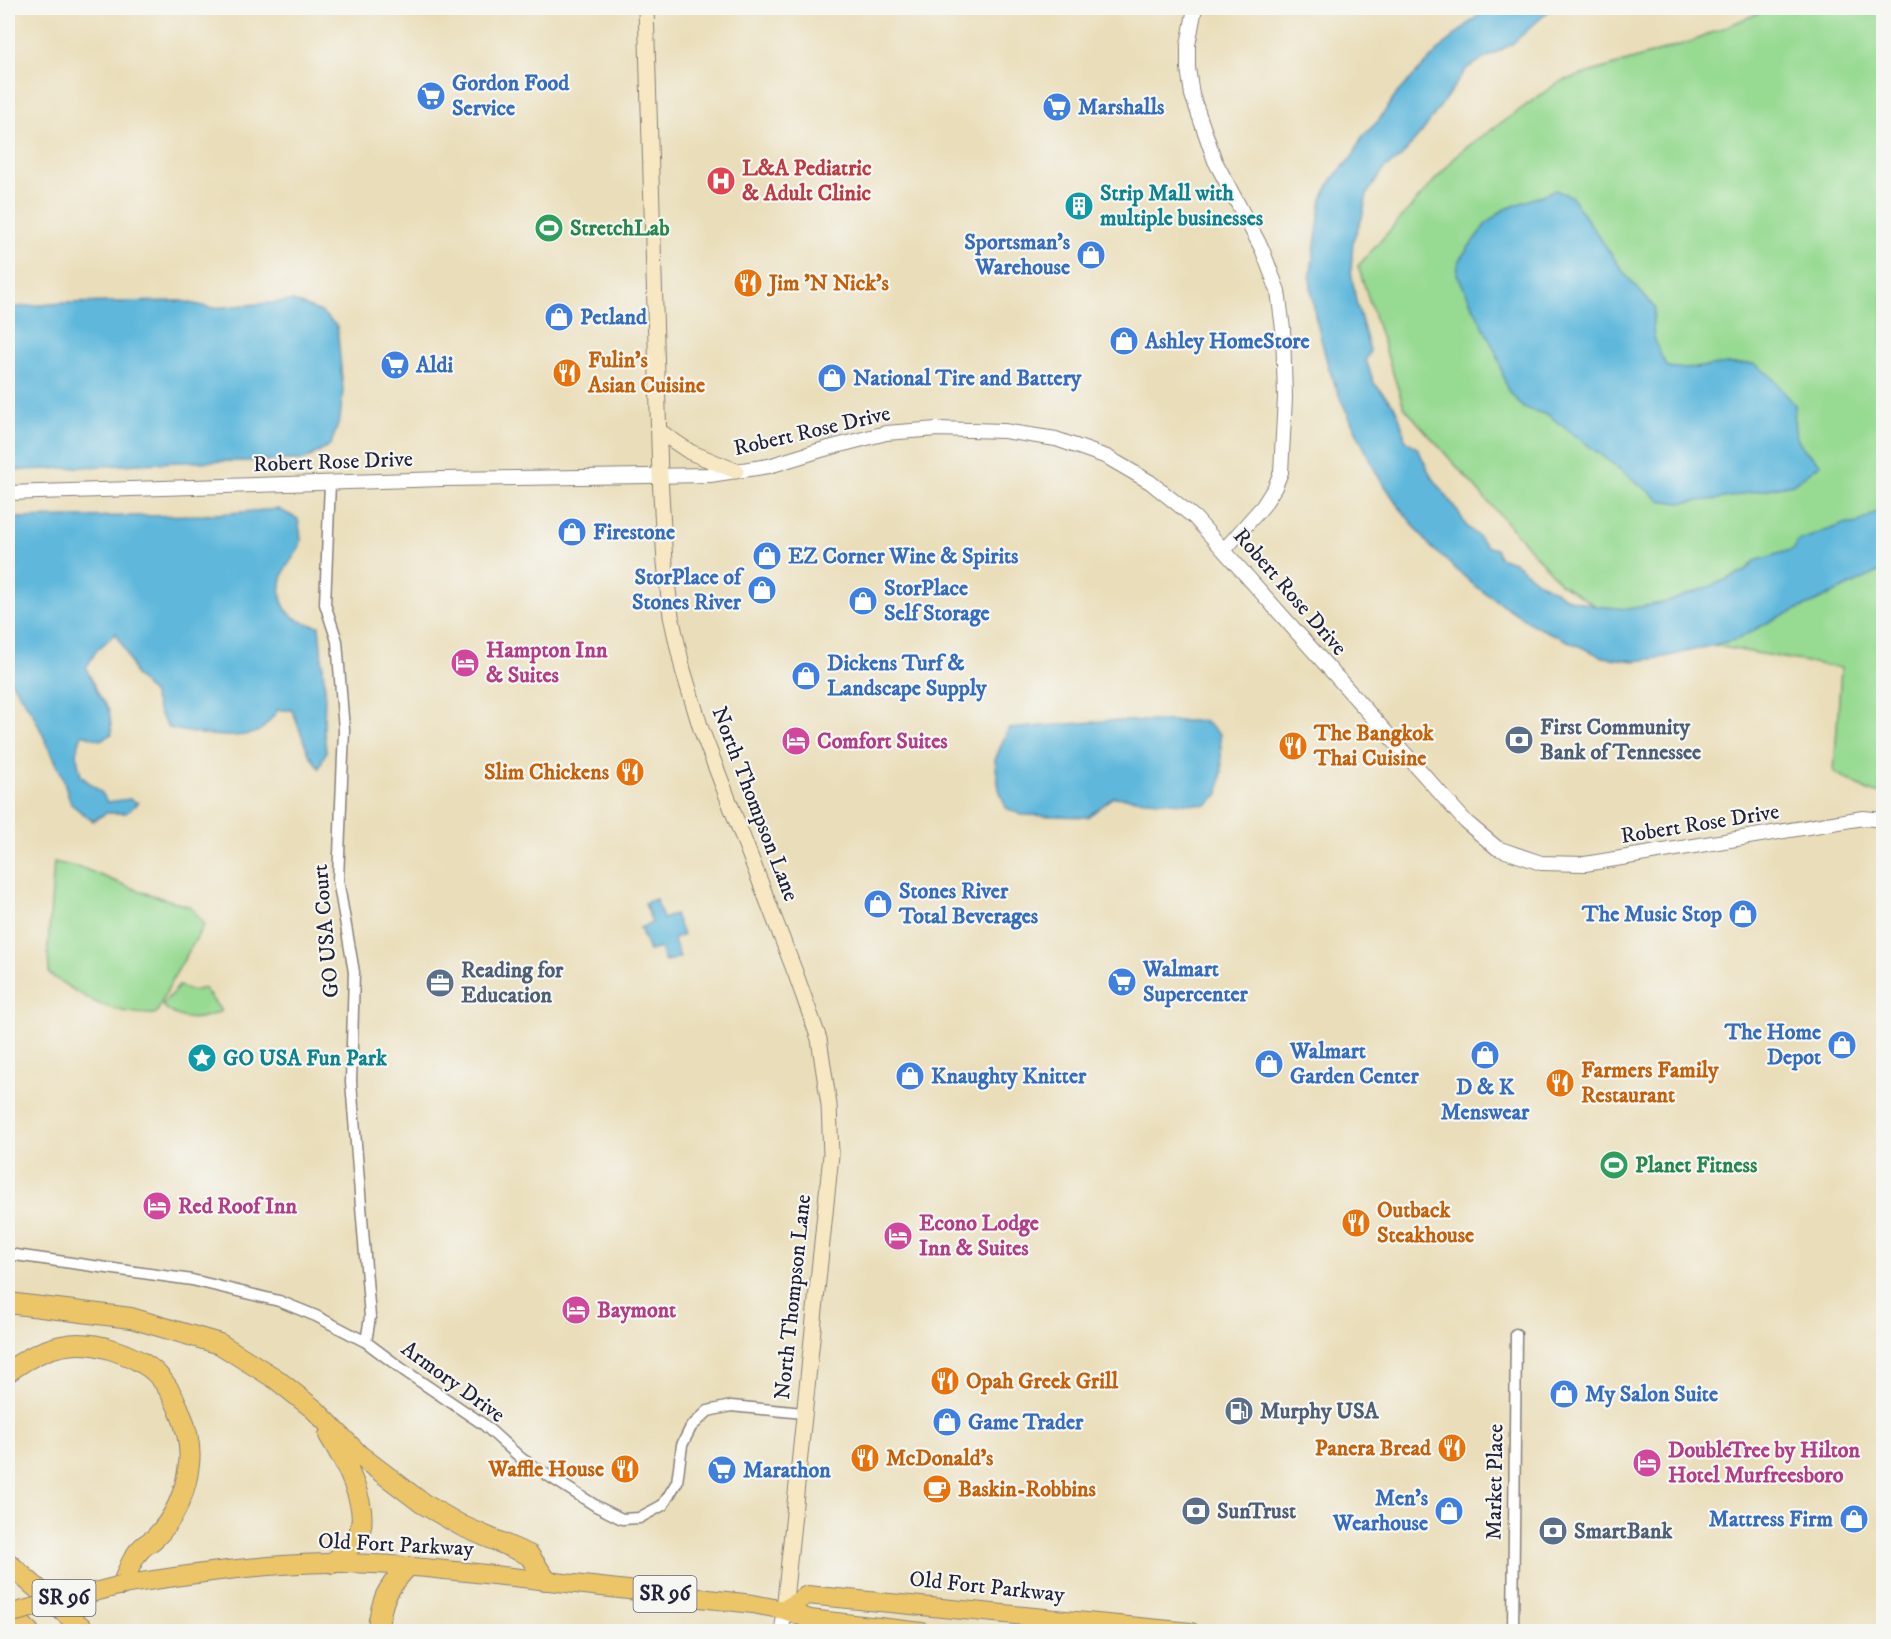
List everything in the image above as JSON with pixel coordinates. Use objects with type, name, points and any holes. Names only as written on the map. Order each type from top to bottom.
[{"type":"highway","points":[[8,1303],[131,1318],[220,1344],[276,1379],[315,1410],[359,1455],[422,1503],[462,1526],[529,1555],[546,1580]]},
{"type":"highway","points":[[8,1372],[25,1360],[51,1349],[77,1344],[96,1345],[146,1364],[165,1385],[179,1408],[187,1433],[190,1462],[184,1490],[174,1513],[155,1538],[140,1549],[122,1585]]},
{"type":"highway","points":[[276,1379],[326,1430],[350,1470],[362,1521],[360,1534],[333,1563]]},
{"type":"highway","points":[[8,1563],[87,1632]]},
{"type":"highway","points":[[377,1632],[388,1587],[407,1567]]},
{"type":"highway","points":[[8,1613],[29,1632]]},
{"type":"main road","name":"North Thompson Lane","points":[[646,8],[660,476],[665,563],[671,616],[683,670],[701,729],[819,1039],[829,1105],[831,1155],[784,1610]]},
{"type":"main road","points":[[659,431],[690,452],[736,471]]},
{"type":"main road","name":"Old Fort Parkway","points":[[8,1613],[122,1585],[222,1569],[333,1563],[407,1567],[546,1580],[753,1604],[784,1610],[810,1619],[922,1632]]},
{"type":"main road","name":"Old Fort Parkway","points":[[784,1610],[807,1595],[1191,1632]]},
{"type":"street","points":[[1195,8],[1188,45],[1188,68],[1192,95],[1215,161],[1262,249],[1278,291],[1283,329],[1285,398],[1281,472],[1263,506],[1225,549]]},
{"type":"street","name":"Robert Rose Drive","points":[[8,493],[710,475],[769,466],[886,434],[937,429],[1004,431],[1056,439],[1107,457],[1150,482],[1195,518],[1466,822],[1497,848],[1541,863],[1584,864],[1863,818],[1884,820]]},
{"type":"street","name":"GO USA Court","points":[[330,483],[325,604],[337,641],[344,730],[338,880],[354,972],[351,1082],[370,1317],[366,1342]]},
{"type":"street","name":"Armory Drive","points":[[8,1254],[178,1278],[279,1301],[316,1316],[366,1342],[483,1424],[522,1459],[596,1506],[622,1519],[639,1518],[663,1505],[677,1482],[682,1445],[691,1427],[708,1411],[731,1406],[803,1413]]},
{"type":"street","name":"Market Place","points":[[1513,1632],[1516,1334]]},
{"type":"street","points":[[782,1632],[784,1610]]},
{"type":"green space","points":[[1770,8],[1883,8],[1883,794],[1868,791],[1834,772],[1841,668],[1637,632],[1561,584],[1404,407],[1358,266],[1460,152],[1559,82],[1693,41]]},
{"type":"green space","points":[[54,862],[85,869],[139,891],[191,907],[204,925],[172,980],[156,1014],[125,1012],[99,1004],[49,974],[48,947]]},
{"type":"green space","points":[[179,986],[193,991],[204,988],[221,1011],[205,1017],[190,1018],[169,1011],[162,1005]]},
{"type":"water","points":[[1487,8],[1552,8],[1512,44],[1467,68],[1422,132],[1400,158],[1384,169],[1367,194],[1362,218],[1353,240],[1351,271],[1356,301],[1370,351],[1366,360],[1374,383],[1394,406],[1405,439],[1418,449],[1430,474],[1467,527],[1486,546],[1496,549],[1499,557],[1514,562],[1537,581],[1569,599],[1595,606],[1628,609],[1667,602],[1744,572],[1755,561],[1794,549],[1798,541],[1841,525],[1859,523],[1880,509],[1883,509],[1883,571],[1774,619],[1738,639],[1665,657],[1635,661],[1603,657],[1535,626],[1476,587],[1430,546],[1400,508],[1377,474],[1341,400],[1328,366],[1315,315],[1310,279],[1322,199],[1333,178],[1353,156],[1362,137],[1379,120],[1398,92],[1447,42]]},
{"type":"water","points":[[1555,190],[1571,196],[1625,274],[1655,308],[1653,332],[1667,367],[1685,369],[1728,364],[1755,364],[1771,376],[1795,405],[1794,425],[1797,439],[1805,450],[1821,464],[1793,484],[1719,499],[1679,503],[1660,500],[1548,415],[1523,408],[1507,389],[1497,355],[1457,274],[1459,260],[1486,224],[1503,210]]},
{"type":"water","points":[[181,301],[212,308],[293,301],[321,312],[337,326],[343,390],[340,419],[331,444],[305,460],[178,462],[8,471],[8,308],[63,303]]},
{"type":"water","points":[[278,509],[298,519],[301,539],[298,551],[283,575],[281,595],[283,603],[292,616],[300,621],[319,626],[325,689],[326,752],[319,768],[309,754],[292,710],[278,710],[263,728],[255,733],[244,735],[218,736],[169,728],[159,713],[152,693],[135,675],[116,633],[96,651],[86,668],[109,710],[112,734],[100,740],[82,734],[76,753],[81,776],[102,793],[107,802],[130,799],[138,803],[126,813],[106,813],[93,821],[71,804],[62,775],[32,712],[8,677],[8,518],[204,515]]},
{"type":"water","points":[[1106,721],[1204,721],[1220,734],[1222,769],[1219,794],[1207,805],[1113,797],[1088,817],[1022,815],[1006,808],[999,789],[995,760],[1008,729]]},
{"type":"water","points":[[656,899],[663,919],[675,914],[683,935],[673,939],[680,957],[665,962],[660,948],[649,951],[640,928],[652,923],[645,903]]},
{"type":"place","name":"Gordon Food Service","points":[[431,96]]},
{"type":"place","name":"Marshalls","points":[[1057,107]]},
{"type":"place","name":"L&A Pediatric & Adult Clinic","points":[[721,181]]},
{"type":"place","name":"Strip Mall with multiple businesses","points":[[1079,206]]},
{"type":"place","name":"StretchLab","points":[[549,228]]},
{"type":"place","name":"Sportsman's Warehouse","points":[[1091,255]]},
{"type":"place","name":"Jim 'N Nick's","points":[[748,283]]},
{"type":"place","name":"Petland","points":[[559,317]]},
{"type":"place","name":"Ashley HomeStore","points":[[1124,341]]},
{"type":"place","name":"Aldi","points":[[395,365]]},
{"type":"place","name":"Fulin's Asian Cuisine","points":[[567,373]]},
{"type":"place","name":"National Tire and Battery","points":[[832,378]]},
{"type":"place","name":"Firestone","points":[[572,532]]},
{"type":"place","name":"EZ Corner Wine & Spirits","points":[[767,556]]},
{"type":"place","name":"StorPlace of Stones River","points":[[762,590]]},
{"type":"place","name":"StorPlace Self Storage","points":[[863,601]]},
{"type":"place","name":"Hampton Inn & Suites","points":[[465,663]]},
{"type":"place","name":"Dickens Turf & Landscape Supply","points":[[806,676]]},
{"type":"place","name":"First Community Bank of Tennessee","points":[[1519,740]]},
{"type":"place","name":"Comfort Suites","points":[[796,741]]},
{"type":"place","name":"The Bangkok Thai Cuisine","points":[[1293,746]]},
{"type":"place","name":"Slim Chickens","points":[[630,772]]},
{"type":"place","name":"Stones River Total Beverages","points":[[878,904]]},
{"type":"place","name":"The Music Stop","points":[[1743,914]]},
{"type":"place","name":"Walmart Supercenter","points":[[1122,982]]},
{"type":"place","name":"Reading for Education","points":[[440,983]]},
{"type":"place","name":"The Home Depot","points":[[1842,1045]]},
{"type":"place","name":"D & K Menswear","points":[[1485,1055]]},
{"type":"place","name":"GO USA Fun Park","points":[[202,1058]]},
{"type":"place","name":"Walmart Garden Center","points":[[1269,1064]]},
{"type":"place","name":"Knaughty Knitter","points":[[910,1076]]},
{"type":"place","name":"Farmers Family Restaurant","points":[[1560,1083]]},
{"type":"place","name":"Planet Fitness","points":[[1614,1165]]},
{"type":"place","name":"Red Roof Inn","points":[[157,1206]]},
{"type":"place","name":"Outback Steakhouse","points":[[1356,1223]]},
{"type":"place","name":"Econo Lodge Inn & Suites","points":[[898,1236]]},
{"type":"place","name":"Baymont","points":[[576,1310]]},
{"type":"place","name":"Opah Greek Grill","points":[[945,1381]]},
{"type":"place","name":"My Salon Suite","points":[[1564,1394]]},
{"type":"place","name":"Murphy USA","points":[[1239,1411]]},
{"type":"place","name":"Game Trader","points":[[947,1422]]},
{"type":"place","name":"Panera Bread","points":[[1452,1448]]},
{"type":"place","name":"McDonald's","points":[[865,1458]]},
{"type":"place","name":"DoubleTree by Hilton Hotel Murfreesboro","points":[[1647,1463]]},
{"type":"place","name":"Waffle House","points":[[625,1469]]},
{"type":"place","name":"Marathon","points":[[722,1470]]},
{"type":"place","name":"Baskin-Robbins","points":[[937,1489]]},
{"type":"place","name":"SunTrust","points":[[1196,1511]]},
{"type":"place","name":"Men's Wearhouse","points":[[1449,1511]]},
{"type":"place","name":"Mattress Firm","points":[[1854,1519]]},
{"type":"place","name":"SmartBank","points":[[1553,1531]]}]
